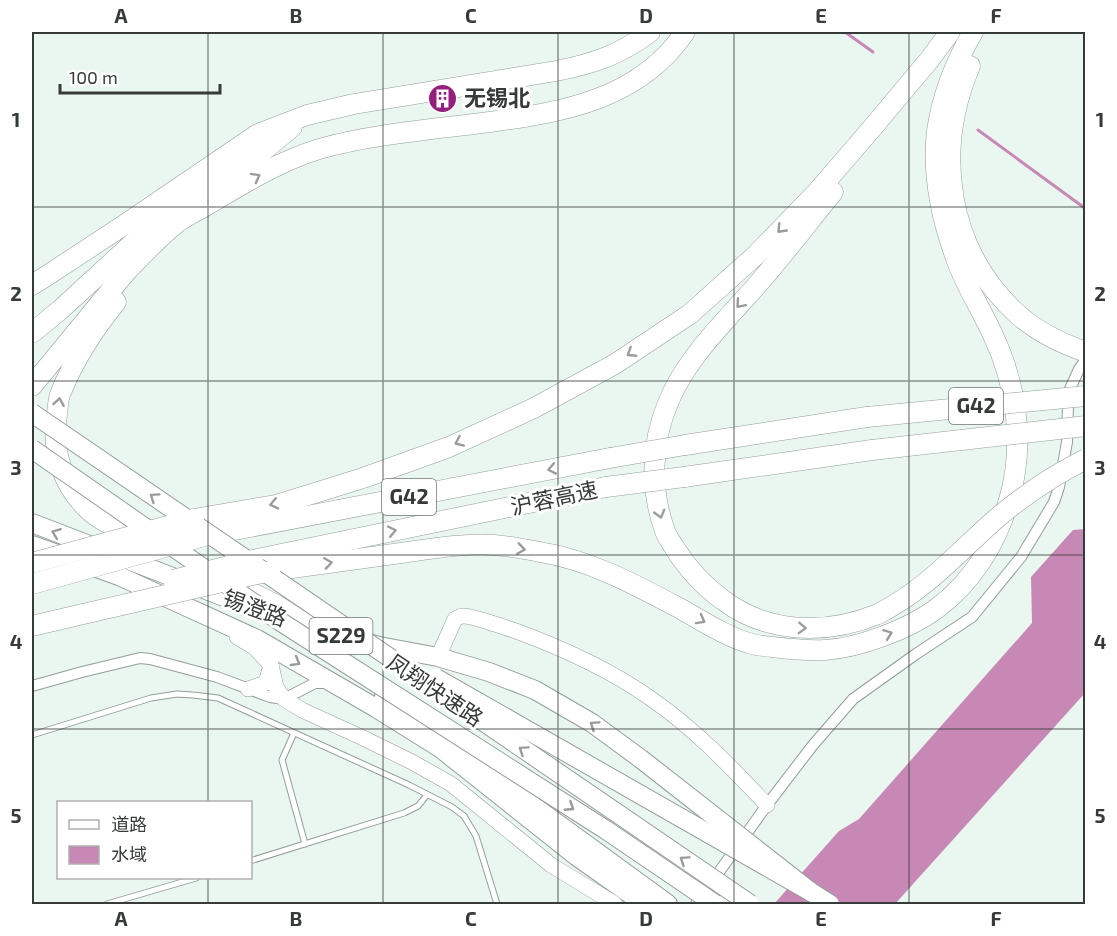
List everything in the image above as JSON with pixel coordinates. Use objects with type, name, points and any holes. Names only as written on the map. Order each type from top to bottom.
[{"type":"highway","points":[[32,285],[258,134],[307,115],[354,104],[585,65],[618,52],[650,32]]},
{"type":"highway","points":[[32,368],[123,271],[168,211],[318,150],[367,139],[541,115],[606,96],[636,80],[661,61],[685,32]]},
{"type":"highway","points":[[949,32],[879,134],[765,276],[704,345],[684,372],[668,401],[658,433],[654,468],[656,501],[666,533],[683,563],[706,588],[735,609],[765,622],[800,628],[834,627],[878,614],[915,592],[998,518],[1041,484],[1086,459]]},
{"type":"highway","points":[[32,626],[80,609],[270,571],[440,547],[492,545],[545,552],[595,567],[642,588],[719,630],[753,644],[790,650],[826,650],[864,643],[901,628],[936,609],[963,584],[987,553],[1000,527],[1015,480],[1018,442],[1015,406],[1006,370],[994,336],[957,263],[944,218],[936,173],[937,130],[947,90],[962,51],[974,32]]},
{"type":"highway","points":[[986,32],[956,104],[951,139],[950,175],[954,201],[965,239],[980,271],[1015,312],[1038,330],[1063,344],[1086,352]]},
{"type":"highway","points":[[32,563],[194,519],[276,505],[363,478],[449,447],[534,408],[615,364],[690,314],[756,255],[817,192],[930,58]]},
{"type":"highway","points":[[32,386],[91,305],[123,271],[148,265],[186,229],[217,191],[307,115]]},
{"type":"highway","points":[[32,333],[91,305]]},
{"type":"highway","points":[[91,305],[84,347],[60,393],[55,429],[60,466],[78,500],[94,514],[112,525],[276,605],[314,629]]},
{"type":"highway","name":"沪蓉高速","points":[[32,584],[208,535],[610,458],[867,417],[1086,396]]},
{"type":"highway","name":"沪蓉高速","points":[[32,616],[80,609],[253,560],[606,487],[872,450],[1086,426]]},
{"type":"main road","name":"凤翔快速路","points":[[32,413],[750,904]]},
{"type":"main road","name":"凤翔快速路","points":[[32,449],[281,622],[606,830],[715,904]]},
{"type":"main road","name":"锡澄路","points":[[32,523],[233,601],[314,629],[379,646],[438,657],[489,672],[535,690],[592,723],[811,892]]},
{"type":"main road","name":"锡澄路","points":[[32,545],[119,576],[257,639],[334,684],[440,748],[576,856],[644,904]]},
{"type":"main road","points":[[308,603],[830,904]]},
{"type":"main road","points":[[182,605],[254,647],[272,665],[276,687],[284,699],[302,710],[412,762],[451,784],[551,865],[615,904]]},
{"type":"main road","points":[[438,657],[455,619],[464,616],[553,645],[604,670],[650,698],[687,726],[726,762],[767,806]]},
{"type":"main road","points":[[281,622],[668,904]]},
{"type":"main road","points":[[248,689],[266,683],[272,665]]},
{"type":"street","points":[[696,904],[813,745],[853,699],[972,617],[1021,557],[1054,502],[1059,487],[1067,442],[1070,389],[1086,359]]},
{"type":"street","points":[[32,686],[140,658],[206,674],[270,697],[284,699],[315,683],[334,684]]},
{"type":"lane","points":[[32,735],[151,698],[177,694],[218,698],[452,807],[464,816],[476,836],[497,904]]},
{"type":"lane","points":[[294,733],[282,760],[305,844]]},
{"type":"lane","points":[[252,860],[404,813],[418,806],[427,795]]},
{"type":"lane","points":[[107,904],[193,879]]},
{"type":"water","points":[[1085,529],[1085,693],[895,904],[774,904],[839,831],[859,819],[1032,623],[1031,577],[1073,530]]},
{"type":"waterway","points":[[845,32],[873,52]]},
{"type":"waterway","points":[[978,130],[1086,209]]},
{"type":"place","name":"无锡北","points":[[443,98]]}]
